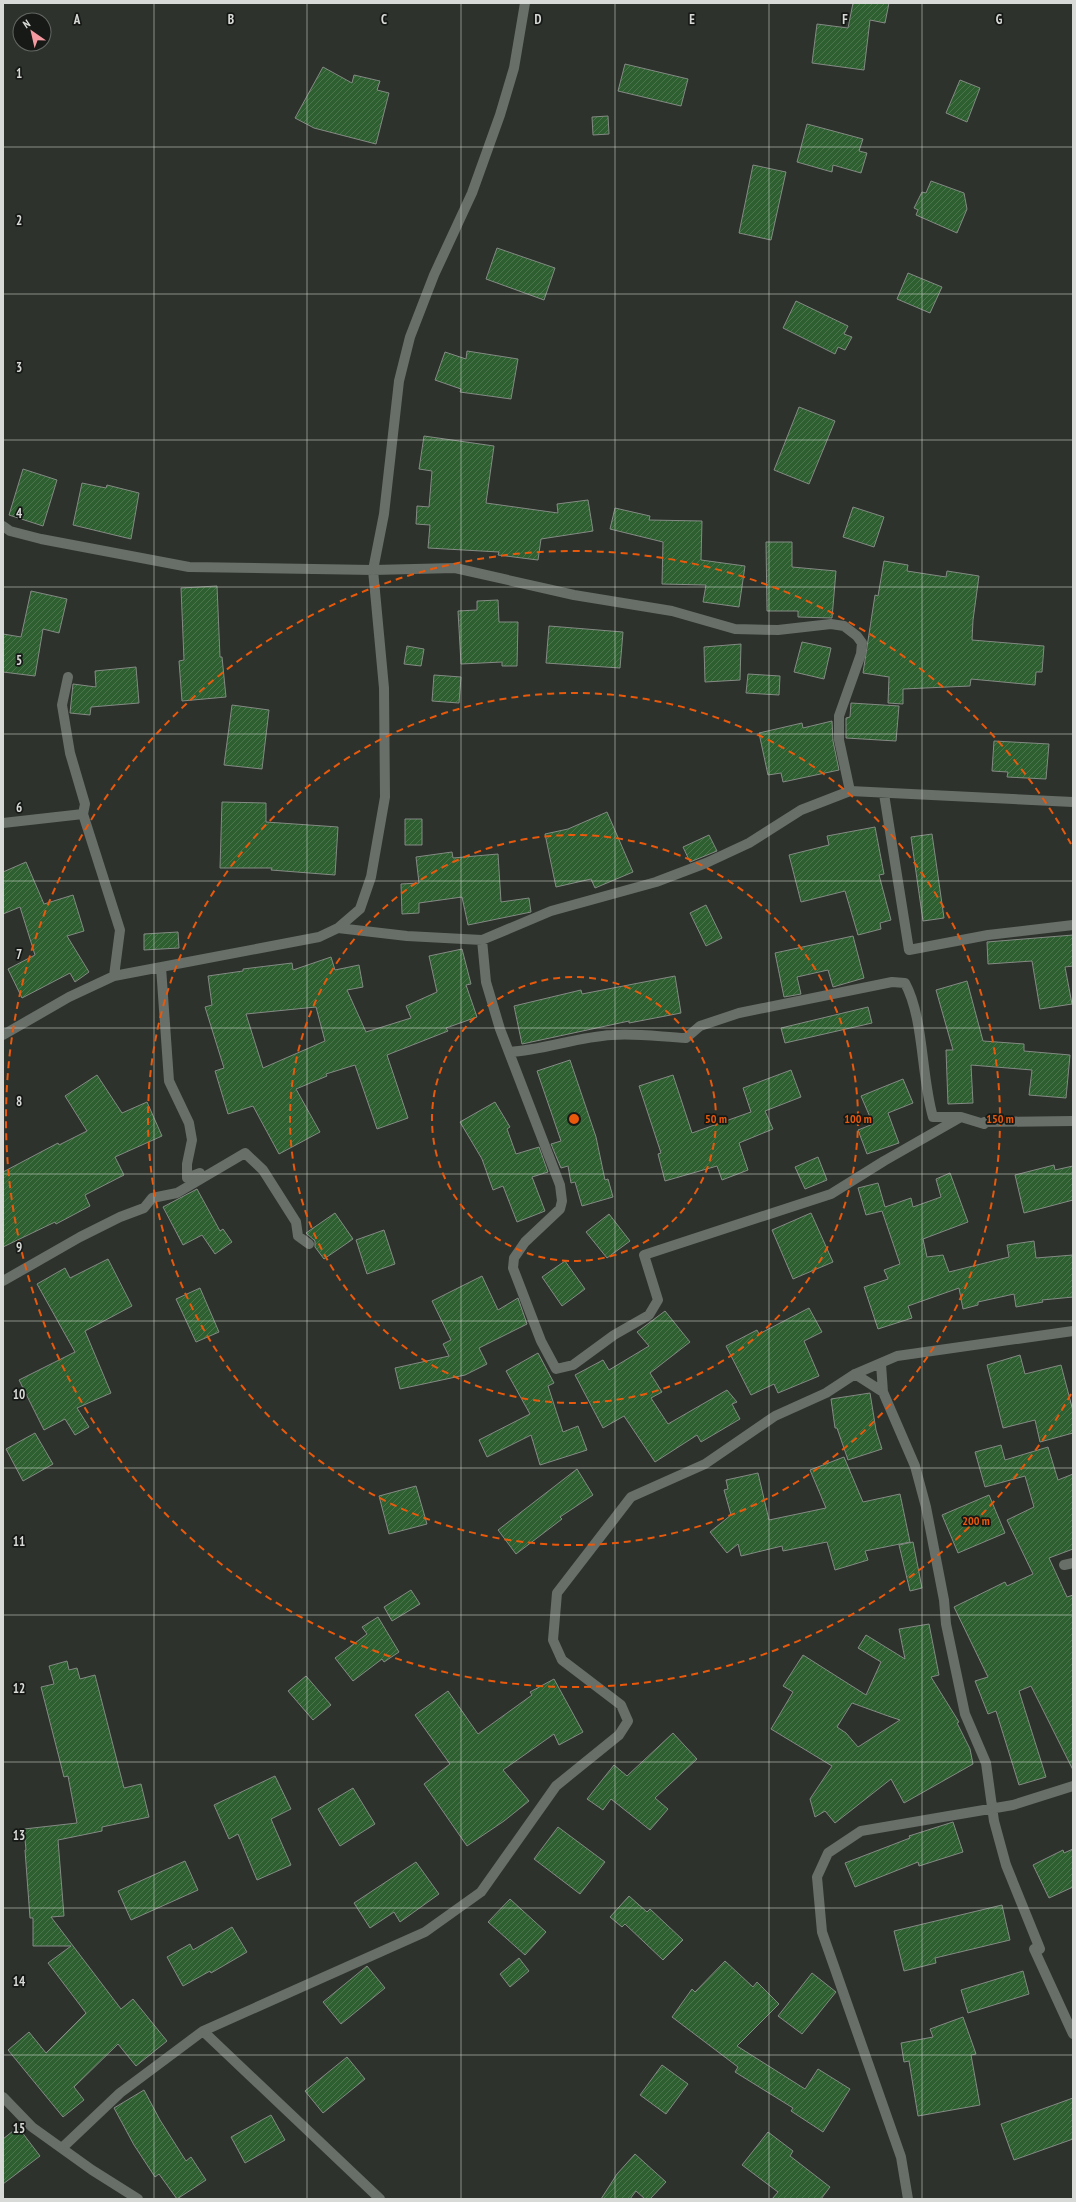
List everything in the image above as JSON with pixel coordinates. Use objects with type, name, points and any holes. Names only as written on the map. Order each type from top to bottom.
[{"type":"street","points":[[3,1036],[69,996],[114,976],[319,937],[338,928],[360,909],[371,877],[385,797],[384,688],[373,570],[384,514],[399,381],[410,337],[434,275],[472,193],[500,115],[514,68],[525,3]]},
{"type":"street","points":[[3,526],[41,539],[189,567],[373,570],[455,568],[574,595],[672,611],[735,629],[778,630],[831,624],[844,626],[857,636],[862,643],[861,654],[839,716],[839,740],[850,791]]},
{"type":"street","points":[[68,677],[62,705],[70,753],[85,804],[83,814],[120,930],[114,976]]},
{"type":"street","points":[[338,928],[407,936],[482,940],[551,911],[656,882],[706,863],[749,843],[801,810],[850,791],[884,794],[1073,802]]},
{"type":"street","points":[[884,794],[909,950],[988,935],[1073,925]]},
{"type":"street","points":[[3,823],[83,814]]},
{"type":"street","points":[[482,940],[486,982],[509,1052],[560,1185],[562,1201],[560,1209],[525,1242],[514,1258],[513,1268],[541,1341],[556,1369],[573,1365],[614,1335],[649,1315],[658,1300],[644,1255],[831,1194],[884,1161],[961,1117]]},
{"type":"street","points":[[161,967],[169,1081],[189,1123],[192,1140],[187,1164],[187,1178],[245,1153]]},
{"type":"street","points":[[509,1052],[531,1050],[580,1039],[613,1034],[686,1038],[700,1026],[740,1013],[892,982],[905,983],[910,993],[916,1019],[927,1095],[933,1117],[961,1117],[984,1124],[1073,1121]]},
{"type":"street","points":[[245,1153],[263,1170],[296,1222],[298,1236],[309,1244]]},
{"type":"street","points":[[3,1281],[80,1237],[120,1217],[144,1208],[152,1198],[177,1193],[245,1153]]},
{"type":"street","points":[[62,2148],[120,2093],[203,2031],[425,1932],[481,1892],[556,1786],[619,1735],[628,1721],[621,1705],[562,1660],[553,1640],[557,1593],[631,1497],[705,1464],[774,1416],[826,1393],[855,1374],[897,1356],[1073,1331]]},
{"type":"street","points":[[881,1364],[883,1392],[915,1466],[926,1507],[944,1600],[946,1624],[965,1714],[986,1762],[994,1821],[1006,1865],[1040,1949],[1034,1949],[1073,2034]]},
{"type":"street","points":[[855,1374],[883,1392]]},
{"type":"street","points":[[908,2199],[901,2157],[822,1932],[817,1877],[828,1853],[861,1831],[993,1807],[1012,1805],[1073,1786]]},
{"type":"street","points":[[203,2031],[380,2199]]},
{"type":"street","points":[[3,2097],[32,2127],[138,2199]]},
{"type":"building","points":[[853,3],[889,3],[885,23],[870,20],[864,70],[812,63],[817,24],[848,28]]},
{"type":"building","points":[[625,64],[688,79],[681,106],[618,91]]},
{"type":"building","points":[[323,67],[352,83],[354,75],[380,81],[377,90],[389,93],[376,144],[314,128],[295,118]]},
{"type":"building","points":[[960,80],[980,88],[967,122],[946,113]]},
{"type":"building","points":[[608,116],[609,134],[593,135],[592,117]]},
{"type":"building","points":[[807,124],[863,139],[859,151],[867,153],[861,173],[833,165],[832,172],[797,162]]},
{"type":"building","points":[[753,165],[786,172],[771,240],[739,233]]},
{"type":"building","points":[[931,181],[964,193],[967,209],[957,233],[916,215],[918,210],[914,208],[922,192],[926,193]]},
{"type":"building","points":[[497,248],[555,268],[544,300],[486,279]]},
{"type":"building","points":[[908,273],[942,287],[930,313],[897,299]]},
{"type":"building","points":[[796,301],[848,326],[844,334],[852,337],[845,350],[838,347],[835,354],[783,328]]},
{"type":"building","points":[[467,351],[518,359],[511,399],[460,392],[461,389],[435,380],[445,352],[466,359]]},
{"type":"building","points":[[799,407],[835,421],[809,484],[774,470]]},
{"type":"building","points":[[424,436],[494,446],[486,503],[558,513],[557,504],[588,500],[593,531],[541,539],[538,560],[498,555],[499,552],[428,548],[430,525],[416,524],[417,506],[429,507],[432,471],[419,469]]},
{"type":"building","points":[[23,469],[57,480],[43,526],[9,515]]},
{"type":"building","points":[[82,483],[106,488],[107,485],[139,493],[131,539],[73,525]]},
{"type":"building","points":[[853,507],[884,517],[874,547],[843,537]]},
{"type":"building","points":[[615,508],[650,516],[649,520],[702,521],[701,560],[745,566],[739,607],[703,602],[706,585],[662,584],[663,542],[610,529]]},
{"type":"building","points":[[766,542],[792,542],[792,567],[836,571],[832,618],[798,617],[798,611],[767,611]]},
{"type":"building","points":[[884,561],[908,565],[907,571],[946,577],[947,571],[979,576],[972,640],[1044,646],[1042,672],[1036,672],[1035,685],[971,679],[970,686],[903,689],[903,704],[888,703],[889,677],[863,673],[875,595],[878,596]]},
{"type":"building","points":[[217,586],[220,657],[222,657],[226,697],[182,701],[179,661],[184,660],[181,588]]},
{"type":"building","points":[[31,591],[67,599],[59,633],[43,629],[35,676],[3,672],[3,634],[21,637]]},
{"type":"building","points":[[498,600],[499,622],[518,622],[517,666],[502,666],[502,662],[461,664],[458,611],[477,610],[477,601]]},
{"type":"building","points":[[549,626],[623,632],[620,668],[546,663]]},
{"type":"building","points":[[802,642],[831,648],[824,679],[794,672]]},
{"type":"building","points":[[741,644],[740,680],[705,682],[704,647]]},
{"type":"building","points":[[407,646],[424,649],[421,666],[404,664]]},
{"type":"building","points":[[136,667],[139,703],[91,707],[90,715],[70,713],[73,684],[96,687],[95,671]]},
{"type":"building","points":[[748,674],[780,676],[779,695],[746,693]]},
{"type":"building","points":[[434,675],[461,677],[459,703],[432,701]]},
{"type":"building","points":[[851,703],[899,706],[896,741],[846,738],[846,718],[850,717]]},
{"type":"building","points":[[232,705],[269,710],[262,769],[224,765]]},
{"type":"building","points":[[832,721],[833,741],[839,770],[783,782],[781,773],[768,775],[759,733],[802,723],[803,728]]},
{"type":"building","points":[[994,741],[1049,744],[1046,779],[1007,777],[1008,772],[992,771]]},
{"type":"building","points":[[222,802],[266,803],[266,822],[338,827],[335,875],[271,870],[272,868],[220,868]]},
{"type":"building","points":[[607,812],[633,872],[595,888],[591,879],[556,887],[545,834],[568,829]]},
{"type":"building","points":[[405,819],[422,819],[422,845],[405,845]]},
{"type":"building","points":[[875,827],[884,874],[879,875],[891,920],[880,923],[881,929],[858,935],[845,891],[801,902],[789,855],[829,845],[827,836]]},
{"type":"building","points":[[932,834],[944,918],[923,921],[911,837]]},
{"type":"building","points":[[709,835],[717,851],[690,862],[683,847]]},
{"type":"building","points":[[452,852],[453,858],[498,854],[501,902],[529,898],[531,912],[468,925],[462,897],[419,903],[419,913],[402,914],[401,884],[419,883],[416,857]]},
{"type":"building","points":[[26,862],[44,904],[73,895],[84,931],[67,936],[89,972],[75,982],[70,973],[22,998],[8,969],[35,955],[20,907],[3,914],[3,872]]},
{"type":"building","points":[[706,905],[722,938],[706,946],[690,913]]},
{"type":"building","points":[[178,932],[179,948],[144,950],[144,934]]},
{"type":"building","points":[[1073,935],[1073,966],[1065,967],[1072,1004],[1040,1009],[1032,961],[988,964],[987,942]]},
{"type":"building","points":[[853,936],[864,978],[833,987],[828,970],[797,977],[801,994],[784,997],[775,953]]},
{"type":"building","points":[[462,949],[471,984],[466,985],[477,1017],[446,1028],[448,1031],[387,1055],[408,1118],[377,1129],[355,1065],[326,1074],[327,1076],[296,1089],[320,1132],[279,1154],[253,1106],[228,1114],[215,1071],[224,1068],[205,1007],[212,1005],[208,976],[243,971],[243,969],[292,963],[293,970],[331,957],[335,970],[359,965],[363,987],[347,990],[366,1032],[411,1018],[406,1006],[437,992],[429,956]],"holes":[[[316,1007],[325,1041],[263,1068],[246,1014]]]},
{"type":"building","points":[[675,976],[681,1013],[629,1023],[629,1021],[522,1044],[514,1006],[581,990],[582,994]]},
{"type":"building","points":[[967,981],[983,1041],[1024,1044],[1024,1051],[1070,1055],[1066,1098],[1029,1095],[1032,1070],[971,1065],[973,1103],[948,1104],[946,1050],[953,1050],[936,990]]},
{"type":"building","points":[[868,1007],[872,1023],[785,1043],[781,1028]]},
{"type":"building","points":[[570,1060],[596,1137],[605,1180],[608,1179],[613,1197],[582,1206],[575,1182],[571,1183],[568,1166],[561,1168],[551,1144],[561,1141],[537,1071]]},
{"type":"building","points":[[791,1070],[801,1097],[765,1111],[773,1129],[739,1143],[748,1170],[722,1180],[717,1166],[665,1181],[658,1154],[661,1153],[639,1086],[673,1075],[692,1133],[751,1112],[743,1088]]},
{"type":"building","points":[[97,1075],[122,1113],[147,1102],[162,1136],[115,1157],[124,1175],[85,1195],[90,1206],[56,1224],[55,1222],[3,1247],[3,1172],[58,1143],[59,1145],[87,1131],[65,1096]]},
{"type":"building","points":[[903,1079],[913,1103],[888,1113],[899,1143],[867,1154],[858,1130],[873,1124],[861,1096]]},
{"type":"building","points":[[495,1102],[510,1127],[507,1129],[516,1154],[539,1147],[548,1172],[532,1177],[545,1211],[517,1222],[503,1186],[493,1190],[482,1159],[460,1122]]},
{"type":"building","points":[[818,1157],[827,1180],[805,1189],[795,1167]]},
{"type":"building","points":[[1054,1165],[1055,1170],[1073,1166],[1073,1200],[1024,1213],[1015,1175]]},
{"type":"building","points":[[950,1173],[968,1222],[923,1239],[927,1257],[943,1255],[949,1272],[1009,1257],[1007,1245],[1034,1241],[1036,1258],[1073,1255],[1073,1297],[1042,1300],[1043,1302],[1016,1307],[1014,1294],[978,1302],[978,1305],[963,1309],[959,1288],[908,1306],[912,1318],[878,1329],[864,1287],[888,1279],[884,1270],[900,1264],[882,1211],[866,1215],[858,1188],[878,1183],[885,1207],[911,1198],[913,1207],[941,1197],[936,1179]]},
{"type":"building","points":[[197,1189],[220,1231],[223,1229],[232,1242],[215,1254],[202,1235],[183,1245],[163,1207]]},
{"type":"building","points":[[335,1213],[353,1239],[324,1259],[315,1247],[315,1241],[306,1233]]},
{"type":"building","points":[[811,1213],[833,1262],[793,1279],[772,1230]]},
{"type":"building","points":[[609,1214],[630,1241],[607,1258],[586,1232]]},
{"type":"building","points":[[384,1230],[395,1264],[367,1274],[356,1240]]},
{"type":"building","points":[[108,1259],[132,1306],[85,1331],[111,1393],[77,1408],[89,1427],[75,1435],[65,1419],[44,1430],[19,1380],[75,1352],[37,1284],[65,1268],[70,1278]]},
{"type":"building","points":[[565,1261],[585,1289],[562,1306],[542,1277]]},
{"type":"building","points":[[482,1276],[498,1310],[518,1298],[527,1324],[479,1348],[487,1364],[465,1375],[400,1389],[395,1368],[449,1356],[443,1344],[451,1340],[432,1301]]},
{"type":"building","points":[[200,1288],[219,1332],[196,1342],[176,1299]]},
{"type":"building","points":[[809,1308],[822,1332],[804,1341],[819,1376],[778,1393],[774,1384],[751,1395],[726,1346],[757,1330],[759,1334]]},
{"type":"building","points":[[665,1311],[690,1342],[650,1373],[662,1392],[651,1398],[668,1424],[727,1390],[737,1402],[732,1404],[740,1419],[701,1442],[697,1435],[655,1462],[624,1416],[603,1428],[575,1375],[603,1360],[609,1370],[649,1346],[637,1332]]},
{"type":"building","points":[[538,1353],[554,1383],[548,1386],[563,1432],[578,1426],[587,1450],[540,1465],[531,1435],[487,1457],[479,1440],[530,1414],[506,1371]]},
{"type":"building","points":[[1020,1355],[1025,1374],[1061,1365],[1073,1411],[1073,1433],[1040,1442],[1035,1420],[1003,1428],[987,1365]]},
{"type":"building","points":[[870,1393],[876,1430],[882,1449],[848,1460],[837,1428],[835,1428],[831,1399]]},
{"type":"building","points":[[35,1433],[53,1464],[23,1481],[6,1449]]},
{"type":"building","points":[[1001,1445],[1005,1460],[1048,1447],[1058,1480],[1073,1474],[1073,1549],[1049,1558],[1067,1597],[1073,1595],[1073,1770],[1031,1686],[1019,1691],[1046,1777],[1019,1785],[996,1711],[988,1714],[975,1681],[988,1677],[954,1607],[1005,1582],[1007,1586],[1033,1574],[1007,1520],[1034,1507],[1025,1476],[985,1487],[975,1452]]},
{"type":"building","points":[[844,1457],[863,1502],[900,1494],[910,1542],[865,1551],[868,1560],[835,1570],[827,1542],[783,1551],[782,1546],[741,1556],[738,1544],[727,1553],[710,1532],[731,1515],[724,1490],[728,1489],[726,1480],[758,1473],[769,1520],[826,1508],[810,1470]]},
{"type":"building","points":[[577,1469],[593,1495],[560,1517],[562,1519],[516,1554],[498,1530]]},
{"type":"building","points":[[416,1486],[427,1524],[389,1534],[379,1496]]},
{"type":"building","points":[[989,1495],[1005,1533],[958,1553],[942,1515]]},
{"type":"building","points":[[913,1542],[922,1588],[910,1591],[899,1545]]},
{"type":"building","points":[[411,1590],[420,1604],[392,1621],[384,1607]]},
{"type":"building","points":[[378,1617],[399,1652],[384,1662],[382,1659],[353,1681],[335,1658],[367,1634],[362,1627]]},
{"type":"building","points":[[929,1624],[939,1675],[931,1677],[959,1722],[957,1723],[970,1749],[973,1764],[904,1803],[891,1779],[835,1823],[825,1811],[815,1817],[810,1799],[832,1766],[771,1729],[793,1692],[783,1686],[803,1655],[866,1695],[881,1662],[858,1648],[866,1635],[905,1659],[899,1629]],"holes":[[[852,1703],[900,1720],[858,1747],[846,1733],[837,1727]]]},
{"type":"building","points":[[67,1661],[69,1670],[77,1668],[80,1679],[95,1675],[124,1788],[141,1784],[149,1817],[102,1827],[102,1831],[58,1840],[64,1916],[51,1917],[121,2009],[133,1999],[167,2041],[136,2066],[118,2044],[74,2087],[84,2100],[63,2117],[8,2050],[29,2032],[46,2053],[86,2013],[48,1963],[71,1946],[33,1946],[33,1918],[30,1918],[25,1850],[24,1829],[77,1823],[68,1776],[64,1777],[41,1687],[54,1684],[49,1666]]},
{"type":"building","points":[[306,1676],[331,1705],[313,1720],[288,1691]]},
{"type":"building","points":[[554,1679],[583,1732],[559,1745],[554,1734],[503,1770],[529,1801],[504,1821],[467,1846],[424,1784],[450,1764],[415,1715],[448,1691],[478,1734],[532,1695],[530,1692]]},
{"type":"building","points":[[673,1733],[697,1759],[655,1798],[668,1809],[650,1830],[611,1799],[603,1810],[587,1799],[614,1765],[627,1776]]},
{"type":"building","points":[[275,1776],[291,1809],[271,1819],[291,1865],[257,1880],[238,1834],[229,1839],[214,1805]]},
{"type":"building","points":[[353,1788],[375,1824],[340,1846],[318,1809]]},
{"type":"building","points":[[953,1822],[963,1852],[919,1866],[918,1862],[855,1887],[845,1863],[910,1838],[909,1836]]},
{"type":"building","points":[[558,1827],[605,1862],[580,1894],[534,1859]]},
{"type":"building","points":[[1073,1849],[1073,1887],[1049,1898],[1033,1865],[1063,1850],[1064,1853]]},
{"type":"building","points":[[185,1861],[198,1890],[131,1920],[118,1891]]},
{"type":"building","points":[[416,1862],[439,1894],[400,1922],[394,1912],[370,1928],[354,1903]]},
{"type":"building","points":[[629,1896],[647,1912],[650,1909],[683,1940],[663,1960],[625,1924],[622,1927],[610,1917]]},
{"type":"building","points":[[510,1899],[546,1932],[525,1955],[488,1922]]},
{"type":"building","points":[[1002,1905],[1010,1940],[935,1958],[936,1963],[904,1971],[894,1931]]},
{"type":"building","points":[[232,1927],[247,1952],[211,1973],[210,1971],[183,1986],[167,1957],[190,1944],[193,1950]]},
{"type":"building","points":[[519,1958],[529,1971],[510,1987],[500,1974]]},
{"type":"building","points":[[725,1961],[753,1987],[757,1982],[779,2004],[737,2046],[805,2089],[818,2069],[850,2089],[823,2132],[791,2111],[793,2108],[735,2072],[738,2067],[672,2017],[692,1989],[695,1992]]},
{"type":"building","points":[[367,1966],[385,1988],[341,2024],[323,2002]]},
{"type":"building","points":[[1023,1971],[1029,1994],[968,2013],[961,1990]]},
{"type":"building","points":[[812,1973],[836,1992],[802,2034],[778,2016]]},
{"type":"building","points":[[963,2017],[976,2054],[971,2055],[980,2105],[918,2116],[909,2061],[904,2062],[901,2043],[933,2037],[930,2029]]},
{"type":"building","points":[[347,2057],[365,2079],[323,2113],[305,2091]]},
{"type":"building","points":[[662,2065],[688,2084],[666,2114],[640,2095]]},
{"type":"building","points":[[144,2090],[160,2120],[186,2161],[191,2157],[206,2180],[177,2199],[159,2174],[155,2177],[134,2145],[114,2108]]},
{"type":"building","points":[[1073,2098],[1073,2139],[1014,2160],[1001,2124]]},
{"type":"building","points":[[271,2115],[285,2140],[245,2163],[231,2137]]},
{"type":"building","points":[[18,2127],[40,2156],[3,2184],[3,2139]]},
{"type":"building","points":[[768,2132],[793,2151],[790,2156],[830,2187],[821,2199],[772,2199],[778,2192],[742,2165]]},
{"type":"building","points":[[635,2154],[666,2182],[650,2199],[645,2199],[636,2191],[630,2199],[601,2199],[617,2174]]}]
